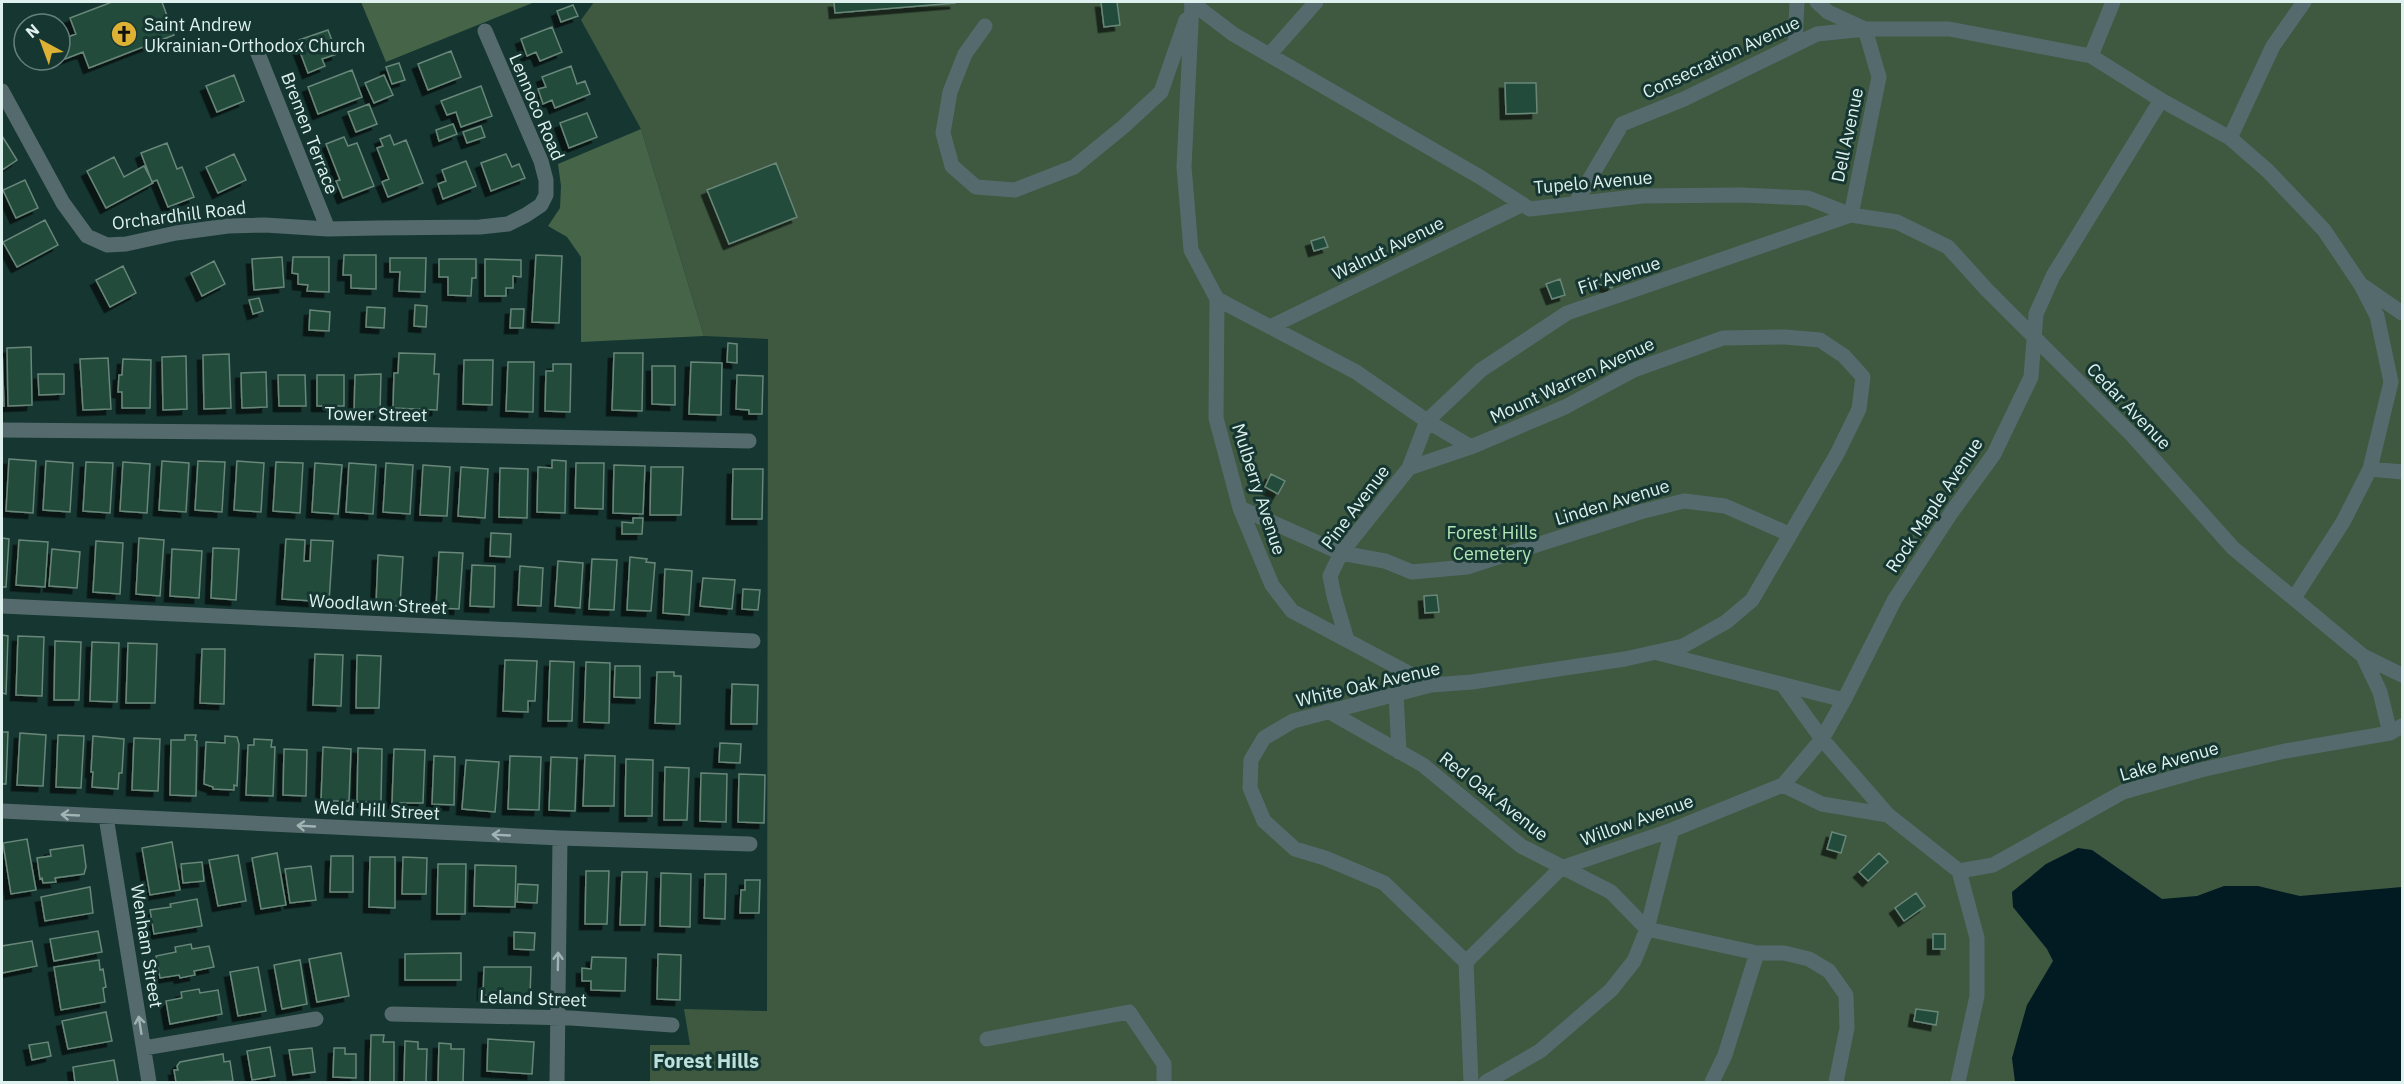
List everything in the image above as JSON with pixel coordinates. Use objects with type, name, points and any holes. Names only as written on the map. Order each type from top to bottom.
[{"type":"street","points":[[985,26],[965,54],[950,92],[944,133],[952,166],[976,187],[1015,190],[1074,167],[1124,127],[1161,92],[1192,2]]},
{"type":"street","name":"Tupelo Avenue","points":[[1192,2],[1233,34],[1480,177],[1530,209],[1642,196],[1742,195],[1808,198],[1851,215]]},
{"type":"street","name":"Mulberry Avenue","points":[[1192,2],[1184,167],[1191,250],[1216,299],[1216,418],[1240,508],[1272,585],[1292,610],[1431,685]]},
{"type":"street","points":[[1270,54],[1316,2]]},
{"type":"street","points":[[1795,45],[1797,2]]},
{"type":"street","points":[[1817,2],[1828,12],[1865,29]]},
{"type":"street","points":[[2091,56],[2113,2]]},
{"type":"street","points":[[2230,138],[2272,46],[2304,2]]},
{"type":"street","name":"Consecration Avenue","points":[[1575,204],[1622,124],[1684,99],[1817,34],[1865,29],[1949,29],[2091,56],[2161,100],[2230,138],[2268,171],[2324,230],[2361,285],[2377,316],[2391,381],[2370,469],[2343,522],[2294,598]]},
{"type":"street","name":"Dell Avenue","points":[[1851,215],[1879,77],[1865,29]]},
{"type":"street","name":"Lennoco Road","points":[[484,32],[541,161],[546,180],[546,195],[541,205],[517,220]]},
{"type":"street","name":"Bremen Terrace","points":[[257,51],[328,229]]},
{"type":"street","name":"Orchardhill Road","points":[[2,91],[63,202],[87,237],[107,245],[126,244],[199,228],[228,226],[265,225],[328,229],[480,228],[508,224],[517,220]]},
{"type":"street","name":"Rock Maple Avenue","points":[[1822,739],[1844,700],[1894,598],[1994,454],[2031,377],[2037,314],[2053,276],[2161,100]]},
{"type":"street","name":"Walnut Avenue","points":[[1270,327],[1523,204]]},
{"type":"street","name":"Cedar Avenue","points":[[1851,215],[1897,222],[1948,247],[2132,435],[2232,548],[2363,656]]},
{"type":"street","name":"Fir Avenue","points":[[1427,421],[1481,370],[1567,313],[1851,215]]},
{"type":"street","points":[[2361,285],[2403,313]]},
{"type":"street","points":[[1216,299],[1356,372],[1427,421],[1471,447]]},
{"type":"street","name":"Mount Warren Avenue","points":[[1471,447],[1565,407],[1634,370],[1723,338],[1785,337],[1820,340],[1844,356],[1863,377],[1859,410],[1837,454],[1752,600],[1726,622]]},
{"type":"street","points":[[2391,381],[2403,370]]},
{"type":"street","name":"Pine Avenue","points":[[1347,640],[1330,576],[1341,553],[1409,468],[1427,421]]},
{"type":"street","name":"Tower Street","points":[[2,430],[357,433],[749,441]]},
{"type":"street","name":"Pine Avenue","points":[[1409,468],[1471,447]]},
{"type":"street","points":[[2370,469],[2403,472]]},
{"type":"street","name":"Linden Avenue","points":[[1240,508],[1341,553],[1385,561],[1412,572],[1467,567],[1640,512],[1684,501],[1725,506],[1789,534]]},
{"type":"street","name":"Woodlawn Street","points":[[2,606],[753,642]]},
{"type":"street","name":"White Oak Avenue","points":[[1466,962],[1384,883],[1325,858],[1295,849],[1264,821],[1250,788],[1251,760],[1264,738],[1293,721],[1431,685],[1482,681],[1625,659],[1683,646],[1726,622]]},
{"type":"street","name":"White Oak Avenue","points":[[1655,652],[1844,700]]},
{"type":"street","points":[[2363,656],[2403,675]]},
{"type":"street","points":[[2363,656],[2398,733]]},
{"type":"street","points":[[1783,685],[1822,739],[1888,815],[1959,871],[1977,938],[1977,996],[1958,1083]]},
{"type":"street","points":[[1396,694],[1399,752]]},
{"type":"street","name":"Red Oak Avenue","points":[[1328,711],[1423,765],[1521,846],[1611,891],[1647,930]]},
{"type":"street","name":"Lake Avenue","points":[[1959,871],[1993,865],[2123,792],[2201,770],[2285,751],[2398,733]]},
{"type":"street","name":"Willow Avenue","points":[[1466,962],[1561,868],[1672,830],[1783,785],[1822,739]]},
{"type":"street","points":[[1783,785],[1822,804],[1888,815]]},
{"type":"street","name":"Weld Hill Street","points":[[2,811],[560,838],[750,844]]},
{"type":"street","name":"Wenham Street","points":[[106,817],[149,1083]]},
{"type":"street","points":[[1486,1083],[1540,1051],[1611,990],[1634,961],[1647,930],[1672,830]]},
{"type":"street","points":[[557,1083],[560,838]]},
{"type":"street","points":[[1647,930],[1757,953],[1784,953],[1809,959],[1829,971],[1846,996],[1847,1028],[1836,1083]]},
{"type":"street","points":[[1712,1083],[1725,1055],[1757,953]]},
{"type":"street","points":[[1466,962],[1472,1083]]},
{"type":"street","points":[[987,1039],[1129,1012],[1164,1064],[1164,1083]]},
{"type":"street","name":"Leland Street","points":[[392,1014],[558,1018],[672,1025]]},
{"type":"street","points":[[144,1048],[316,1019]]},
{"type":"green space","points":[[361,2],[535,2],[386,62]]},
{"type":"green space","name":"Forest Hills Cemetery","points":[[594,2],[2402,2],[2402,1082],[650,1082],[650,1045],[690,1045],[684,1009],[767,1011],[768,339],[704,336],[641,129],[581,20]]},
{"type":"green space","points":[[641,129],[704,336],[581,342],[581,257],[567,237],[548,226],[560,208],[561,186],[558,164]]},
{"type":"water","points":[[2078,848],[2092,850],[2162,899],[2197,896],[2224,886],[2258,886],[2300,896],[2402,887],[2402,1082],[2015,1082],[2012,1058],[2027,1005],[2053,961],[2047,949],[2013,907],[2012,892],[2046,864]]},
{"type":"building","name":"Saint Andrew Ukrainian-Orthodox Church","points":[[112,2],[162,2],[174,35],[89,68],[83,52],[72,56],[72,36],[76,34],[72,17]]},
{"type":"building","points":[[834,2],[955,2],[955,3],[835,13]]},
{"type":"building","points":[[1101,2],[1117,2],[1120,25],[1104,27]]},
{"type":"building","points":[[573,5],[578,16],[561,22],[557,11]]},
{"type":"building","points":[[552,27],[562,52],[540,61],[536,52],[527,56],[521,39]]},
{"type":"building","points":[[328,30],[337,54],[322,59],[325,66],[308,73],[296,41]]},
{"type":"building","points":[[451,51],[461,77],[428,90],[418,64]]},
{"type":"building","points":[[399,63],[405,80],[392,84],[386,67]]},
{"type":"building","points":[[571,66],[577,84],[585,81],[590,94],[555,108],[552,100],[543,104],[538,89],[546,87],[542,77]]},
{"type":"building","points":[[352,70],[362,97],[318,114],[308,87]]},
{"type":"building","points":[[234,75],[244,101],[217,112],[206,86]]},
{"type":"building","points":[[384,75],[393,95],[374,103],[365,83]]},
{"type":"building","points":[[1505,83],[1536,83],[1537,113],[1506,114]]},
{"type":"building","points":[[481,86],[492,116],[461,127],[456,112],[447,115],[441,101]]},
{"type":"building","points":[[369,104],[377,124],[356,132],[348,112]]},
{"type":"building","points":[[587,113],[597,137],[569,148],[560,123]]},
{"type":"building","points":[[453,124],[457,134],[439,141],[436,130]]},
{"type":"building","points":[[481,126],[485,137],[467,143],[463,132]]},
{"type":"building","points":[[390,135],[394,145],[406,140],[423,183],[388,197],[382,182],[389,179],[377,148],[383,146],[380,139]]},
{"type":"building","points":[[2,136],[17,160],[2,170]]},
{"type":"building","points":[[344,137],[348,146],[357,143],[374,186],[343,198],[336,181],[340,180],[326,144]]},
{"type":"building","points":[[167,143],[177,169],[182,167],[194,197],[168,207],[157,180],[152,182],[141,153]]},
{"type":"building","points":[[234,154],[246,180],[218,193],[206,167]]},
{"type":"building","points":[[506,154],[512,167],[519,164],[525,178],[491,191],[481,163]]},
{"type":"building","points":[[114,157],[124,177],[144,166],[153,183],[106,208],[87,171]]},
{"type":"building","points":[[466,161],[476,186],[443,199],[438,184],[446,181],[442,170]]},
{"type":"building","points":[[776,163],[797,217],[729,244],[707,190]]},
{"type":"building","points":[[25,180],[38,208],[16,218],[3,190]]},
{"type":"building","points":[[45,220],[58,245],[17,267],[3,242]]},
{"type":"building","points":[[1324,237],[1328,247],[1314,251],[1311,241]]},
{"type":"building","points":[[344,255],[376,255],[376,289],[351,288],[351,275],[343,275]]},
{"type":"building","points":[[536,255],[562,256],[559,323],[532,322]]},
{"type":"building","points":[[282,257],[284,287],[254,290],[252,259]]},
{"type":"building","points":[[293,257],[329,257],[329,292],[307,291],[308,285],[298,284],[298,274],[292,273]]},
{"type":"building","points":[[390,258],[426,258],[425,292],[399,291],[400,272],[390,272]]},
{"type":"building","points":[[439,259],[476,259],[476,278],[472,278],[471,296],[448,295],[448,277],[439,277]]},
{"type":"building","points":[[485,259],[521,260],[521,277],[513,276],[513,288],[506,288],[506,296],[485,296]]},
{"type":"building","points":[[214,261],[225,284],[202,296],[191,273]]},
{"type":"building","points":[[123,266],[136,293],[110,307],[96,280]]},
{"type":"building","points":[[1601,274],[1615,279],[1612,288],[1598,284]]},
{"type":"building","points":[[1560,279],[1565,295],[1552,299],[1546,284]]},
{"type":"building","points":[[259,298],[263,311],[253,314],[249,300]]},
{"type":"building","points":[[415,305],[427,306],[426,327],[414,326]]},
{"type":"building","points":[[367,307],[385,308],[384,328],[366,327]]},
{"type":"building","points":[[511,309],[524,309],[523,328],[510,328]]},
{"type":"building","points":[[310,310],[330,312],[329,331],[309,330]]},
{"type":"building","points":[[728,343],[737,344],[737,363],[727,362]]},
{"type":"building","points":[[31,347],[32,405],[8,406],[7,348]]},
{"type":"building","points":[[2,349],[4,406],[2,406]]},
{"type":"building","points":[[399,353],[435,354],[434,374],[439,374],[437,410],[393,408],[394,373],[398,373]]},
{"type":"building","points":[[614,353],[643,353],[642,411],[612,410]]},
{"type":"building","points":[[229,354],[231,408],[204,409],[203,355]]},
{"type":"building","points":[[186,356],[187,409],[163,410],[162,357]]},
{"type":"building","points":[[108,358],[111,409],[83,410],[80,359]]},
{"type":"building","points":[[123,359],[151,360],[150,408],[122,408],[122,392],[118,392]]},
{"type":"building","points":[[464,360],[493,360],[492,405],[463,404]]},
{"type":"building","points":[[508,362],[534,362],[533,412],[506,411]]},
{"type":"building","points":[[691,362],[722,363],[721,415],[689,414]]},
{"type":"building","points":[[553,364],[571,364],[570,412],[545,411],[546,371],[553,371]]},
{"type":"building","points":[[652,366],[675,366],[675,405],[652,404]]},
{"type":"building","points":[[266,372],[267,407],[242,408],[241,373]]},
{"type":"building","points":[[38,374],[64,374],[64,394],[39,395]]},
{"type":"building","points":[[381,374],[380,413],[354,413],[355,375]]},
{"type":"building","points":[[278,375],[305,375],[306,406],[279,406]]},
{"type":"building","points":[[317,375],[344,375],[344,406],[317,406]]},
{"type":"building","points":[[737,375],[763,376],[762,414],[749,414],[749,410],[736,409]]},
{"type":"building","points":[[9,459],[36,461],[33,513],[6,511]]},
{"type":"building","points":[[552,460],[566,461],[565,513],[537,512],[538,467],[552,468]]},
{"type":"building","points":[[46,461],[73,463],[70,512],[43,510]]},
{"type":"building","points":[[162,461],[189,463],[186,512],[159,510]]},
{"type":"building","points":[[198,461],[225,462],[222,512],[195,510]]},
{"type":"building","points":[[237,461],[264,463],[261,512],[234,510]]},
{"type":"building","points":[[86,462],[113,463],[110,513],[83,511]]},
{"type":"building","points":[[123,462],[150,464],[147,513],[120,511]]},
{"type":"building","points":[[276,462],[303,463],[300,513],[273,511]]},
{"type":"building","points":[[315,463],[342,465],[338,514],[312,512]]},
{"type":"building","points":[[349,463],[376,465],[373,514],[346,512]]},
{"type":"building","points":[[386,463],[413,465],[410,514],[383,512]]},
{"type":"building","points":[[576,463],[604,463],[603,509],[575,508]]},
{"type":"building","points":[[423,465],[450,467],[447,516],[420,515]]},
{"type":"building","points":[[614,465],[645,466],[643,514],[613,513]]},
{"type":"building","points":[[461,467],[488,469],[485,518],[458,516]]},
{"type":"building","points":[[651,467],[683,467],[681,515],[650,515]]},
{"type":"building","points":[[500,468],[528,469],[527,518],[499,517]]},
{"type":"building","points":[[733,469],[763,469],[762,519],[732,519]]},
{"type":"building","points":[[1271,474],[1285,481],[1278,494],[1265,487]]},
{"type":"building","points":[[633,518],[643,518],[642,534],[622,534],[622,522],[633,523]]},
{"type":"building","points":[[491,533],[511,534],[510,557],[490,556]]},
{"type":"building","points":[[2,538],[9,539],[6,587],[2,587]]},
{"type":"building","points":[[139,538],[164,540],[160,596],[136,594]]},
{"type":"building","points":[[286,539],[305,540],[304,561],[310,561],[311,540],[333,541],[329,602],[282,599]]},
{"type":"building","points":[[19,540],[48,542],[45,587],[16,585]]},
{"type":"building","points":[[96,541],[123,543],[120,594],[93,592]]},
{"type":"building","points":[[213,548],[239,549],[236,600],[211,598]]},
{"type":"building","points":[[52,549],[80,552],[77,588],[49,586]]},
{"type":"building","points":[[172,549],[202,551],[199,598],[170,596]]},
{"type":"building","points":[[439,552],[463,553],[459,609],[436,608]]},
{"type":"building","points":[[378,555],[403,557],[400,606],[376,605]]},
{"type":"building","points":[[630,557],[647,559],[646,562],[655,563],[651,611],[627,610]]},
{"type":"building","points":[[592,559],[617,560],[614,610],[589,609]]},
{"type":"building","points":[[558,561],[583,563],[580,608],[555,606]]},
{"type":"building","points":[[472,565],[495,566],[494,607],[470,606]]},
{"type":"building","points":[[520,566],[543,568],[541,606],[518,605]]},
{"type":"building","points":[[665,569],[692,571],[689,615],[663,613]]},
{"type":"building","points":[[703,578],[735,580],[732,609],[700,606]]},
{"type":"building","points":[[743,589],[760,590],[758,610],[742,609]]},
{"type":"building","points":[[1437,595],[1439,612],[1425,613],[1424,596]]},
{"type":"building","points":[[2,635],[8,636],[6,694],[2,693]]},
{"type":"building","points":[[18,636],[44,637],[42,696],[16,695]]},
{"type":"building","points":[[55,641],[81,642],[79,700],[54,700]]},
{"type":"building","points":[[92,642],[119,643],[117,702],[90,701]]},
{"type":"building","points":[[128,643],[157,644],[155,703],[126,703]]},
{"type":"building","points":[[202,649],[225,649],[224,704],[200,703]]},
{"type":"building","points":[[315,654],[343,655],[341,706],[313,705]]},
{"type":"building","points":[[357,655],[381,656],[379,708],[356,708]]},
{"type":"building","points":[[505,660],[537,661],[535,701],[528,701],[528,712],[503,711]]},
{"type":"building","points":[[550,661],[574,662],[572,721],[548,721]]},
{"type":"building","points":[[586,662],[610,663],[609,723],[584,722]]},
{"type":"building","points":[[615,666],[640,666],[640,698],[614,697]]},
{"type":"building","points":[[657,672],[674,672],[674,676],[681,676],[680,724],[655,723]]},
{"type":"building","points":[[732,684],[758,685],[757,724],[731,724]]},
{"type":"building","points":[[2,732],[8,732],[6,784],[2,784]]},
{"type":"building","points":[[20,733],[46,735],[43,786],[17,785]]},
{"type":"building","points":[[58,735],[84,736],[81,788],[56,787]]},
{"type":"building","points":[[185,735],[196,735],[196,796],[170,795],[171,740],[185,740]]},
{"type":"building","points":[[93,736],[124,739],[122,773],[119,773],[118,789],[92,787]]},
{"type":"building","points":[[225,736],[237,737],[239,744],[237,786],[234,785],[234,790],[213,789],[204,784],[206,742],[225,743]]},
{"type":"building","points":[[134,738],[160,739],[158,791],[132,790]]},
{"type":"building","points":[[254,739],[272,740],[271,747],[275,747],[273,796],[246,795],[248,745],[254,745]]},
{"type":"building","points":[[720,743],[741,744],[740,763],[719,762]]},
{"type":"building","points":[[323,747],[351,749],[349,801],[321,801]]},
{"type":"building","points":[[358,748],[382,749],[381,802],[357,802]]},
{"type":"building","points":[[284,749],[307,750],[306,796],[283,795]]},
{"type":"building","points":[[394,749],[425,750],[423,803],[392,803]]},
{"type":"building","points":[[585,755],[615,756],[614,806],[583,806]]},
{"type":"building","points":[[434,756],[455,757],[454,805],[432,804]]},
{"type":"building","points":[[510,756],[541,757],[539,810],[508,809]]},
{"type":"building","points":[[551,757],[577,758],[575,811],[549,810]]},
{"type":"building","points":[[626,759],[653,760],[652,816],[625,816]]},
{"type":"building","points":[[466,760],[499,762],[495,812],[462,809]]},
{"type":"building","points":[[665,767],[689,768],[687,820],[664,820]]},
{"type":"building","points":[[701,773],[727,774],[726,822],[700,821]]},
{"type":"building","points":[[739,774],[765,775],[764,823],[738,822]]},
{"type":"building","points":[[1832,832],[1846,836],[1841,853],[1827,849]]},
{"type":"building","points":[[27,839],[36,890],[11,894],[3,843]]},
{"type":"building","points":[[172,842],[180,890],[150,895],[142,848]]},
{"type":"building","points":[[83,845],[86,867],[84,874],[55,878],[56,882],[43,883],[42,878],[40,879],[37,858],[51,856],[50,850]]},
{"type":"building","points":[[277,853],[286,905],[261,909],[252,858]]},
{"type":"building","points":[[1879,853],[1888,862],[1868,881],[1859,872]]},
{"type":"building","points":[[238,855],[246,901],[218,906],[209,860]]},
{"type":"building","points":[[331,856],[353,856],[353,892],[330,892]]},
{"type":"building","points":[[370,857],[395,857],[395,908],[369,907]]},
{"type":"building","points":[[403,857],[427,858],[426,894],[402,894]]},
{"type":"building","points":[[202,862],[204,881],[183,883],[181,864]]},
{"type":"building","points":[[438,864],[466,864],[465,914],[437,914]]},
{"type":"building","points":[[475,865],[516,866],[515,907],[474,906]]},
{"type":"building","points":[[311,866],[316,900],[290,903],[285,869]]},
{"type":"building","points":[[586,871],[609,871],[607,924],[585,924]]},
{"type":"building","points":[[622,872],[647,872],[645,925],[620,925]]},
{"type":"building","points":[[661,873],[691,874],[690,927],[660,926]]},
{"type":"building","points":[[705,874],[726,874],[725,919],[704,918]]},
{"type":"building","points":[[745,880],[760,880],[759,913],[740,913],[741,890],[745,890]]},
{"type":"building","points":[[518,884],[538,885],[537,903],[517,902]]},
{"type":"building","points":[[90,887],[93,913],[45,921],[41,897]]},
{"type":"building","points":[[1916,893],[1925,906],[1904,921],[1895,908]]},
{"type":"building","points":[[197,899],[202,926],[154,934],[150,910],[171,907],[170,904]]},
{"type":"building","points":[[98,931],[102,952],[54,961],[50,939]]},
{"type":"building","points":[[514,932],[535,933],[534,950],[514,949]]},
{"type":"building","points":[[1933,934],[1945,934],[1945,949],[1933,949]]},
{"type":"building","points":[[32,941],[37,966],[2,973],[2,946]]},
{"type":"building","points":[[191,944],[192,949],[209,946],[214,967],[194,971],[195,975],[160,978],[156,956],[176,952],[175,947]]},
{"type":"building","points":[[341,953],[349,996],[317,1002],[309,959]]},
{"type":"building","points":[[461,953],[461,980],[405,980],[405,954]]},
{"type":"building","points":[[658,954],[681,955],[680,1000],[657,999]]},
{"type":"building","points":[[592,957],[626,958],[625,991],[591,990],[591,981],[582,981],[582,968],[591,969]]},
{"type":"building","points":[[99,960],[106,987],[103,988],[105,1002],[61,1010],[54,967]]},
{"type":"building","points":[[300,960],[307,1004],[282,1009],[274,965]]},
{"type":"building","points":[[258,967],[266,1011],[238,1016],[230,972]]},
{"type":"building","points":[[484,967],[531,967],[530,996],[483,995]]},
{"type":"building","points":[[199,989],[200,993],[218,990],[222,1014],[170,1024],[166,1001],[182,998],[181,992]]},
{"type":"building","points":[[1916,1009],[1938,1012],[1936,1025],[1914,1021]]},
{"type":"building","points":[[106,1012],[112,1041],[68,1049],[62,1021]]},
{"type":"building","points":[[371,1035],[384,1035],[383,1042],[394,1042],[394,1082],[370,1082]]},
{"type":"building","points":[[488,1039],[534,1042],[532,1074],[487,1071]]},
{"type":"building","points":[[405,1041],[418,1042],[418,1049],[427,1049],[426,1082],[404,1082]]},
{"type":"building","points":[[48,1042],[51,1056],[32,1060],[29,1045]]},
{"type":"building","points":[[439,1043],[451,1044],[451,1049],[464,1049],[463,1082],[438,1082]]},
{"type":"building","points":[[270,1047],[275,1076],[252,1080],[247,1051]]},
{"type":"building","points":[[312,1048],[315,1072],[293,1075],[289,1050]]},
{"type":"building","points":[[334,1048],[345,1048],[345,1054],[356,1054],[356,1078],[333,1077]]},
{"type":"building","points":[[223,1054],[224,1062],[230,1061],[233,1081],[176,1082],[174,1070],[178,1070],[177,1066],[180,1062]]},
{"type":"building","points":[[114,1060],[118,1082],[75,1082],[73,1067]]},
{"type":"place","name":"Saint Andrew Ukrainian-Orthodox Church","points":[[124,34]]},
{"type":"district","name":"Forest Hills","points":[[706,1060]]}]
